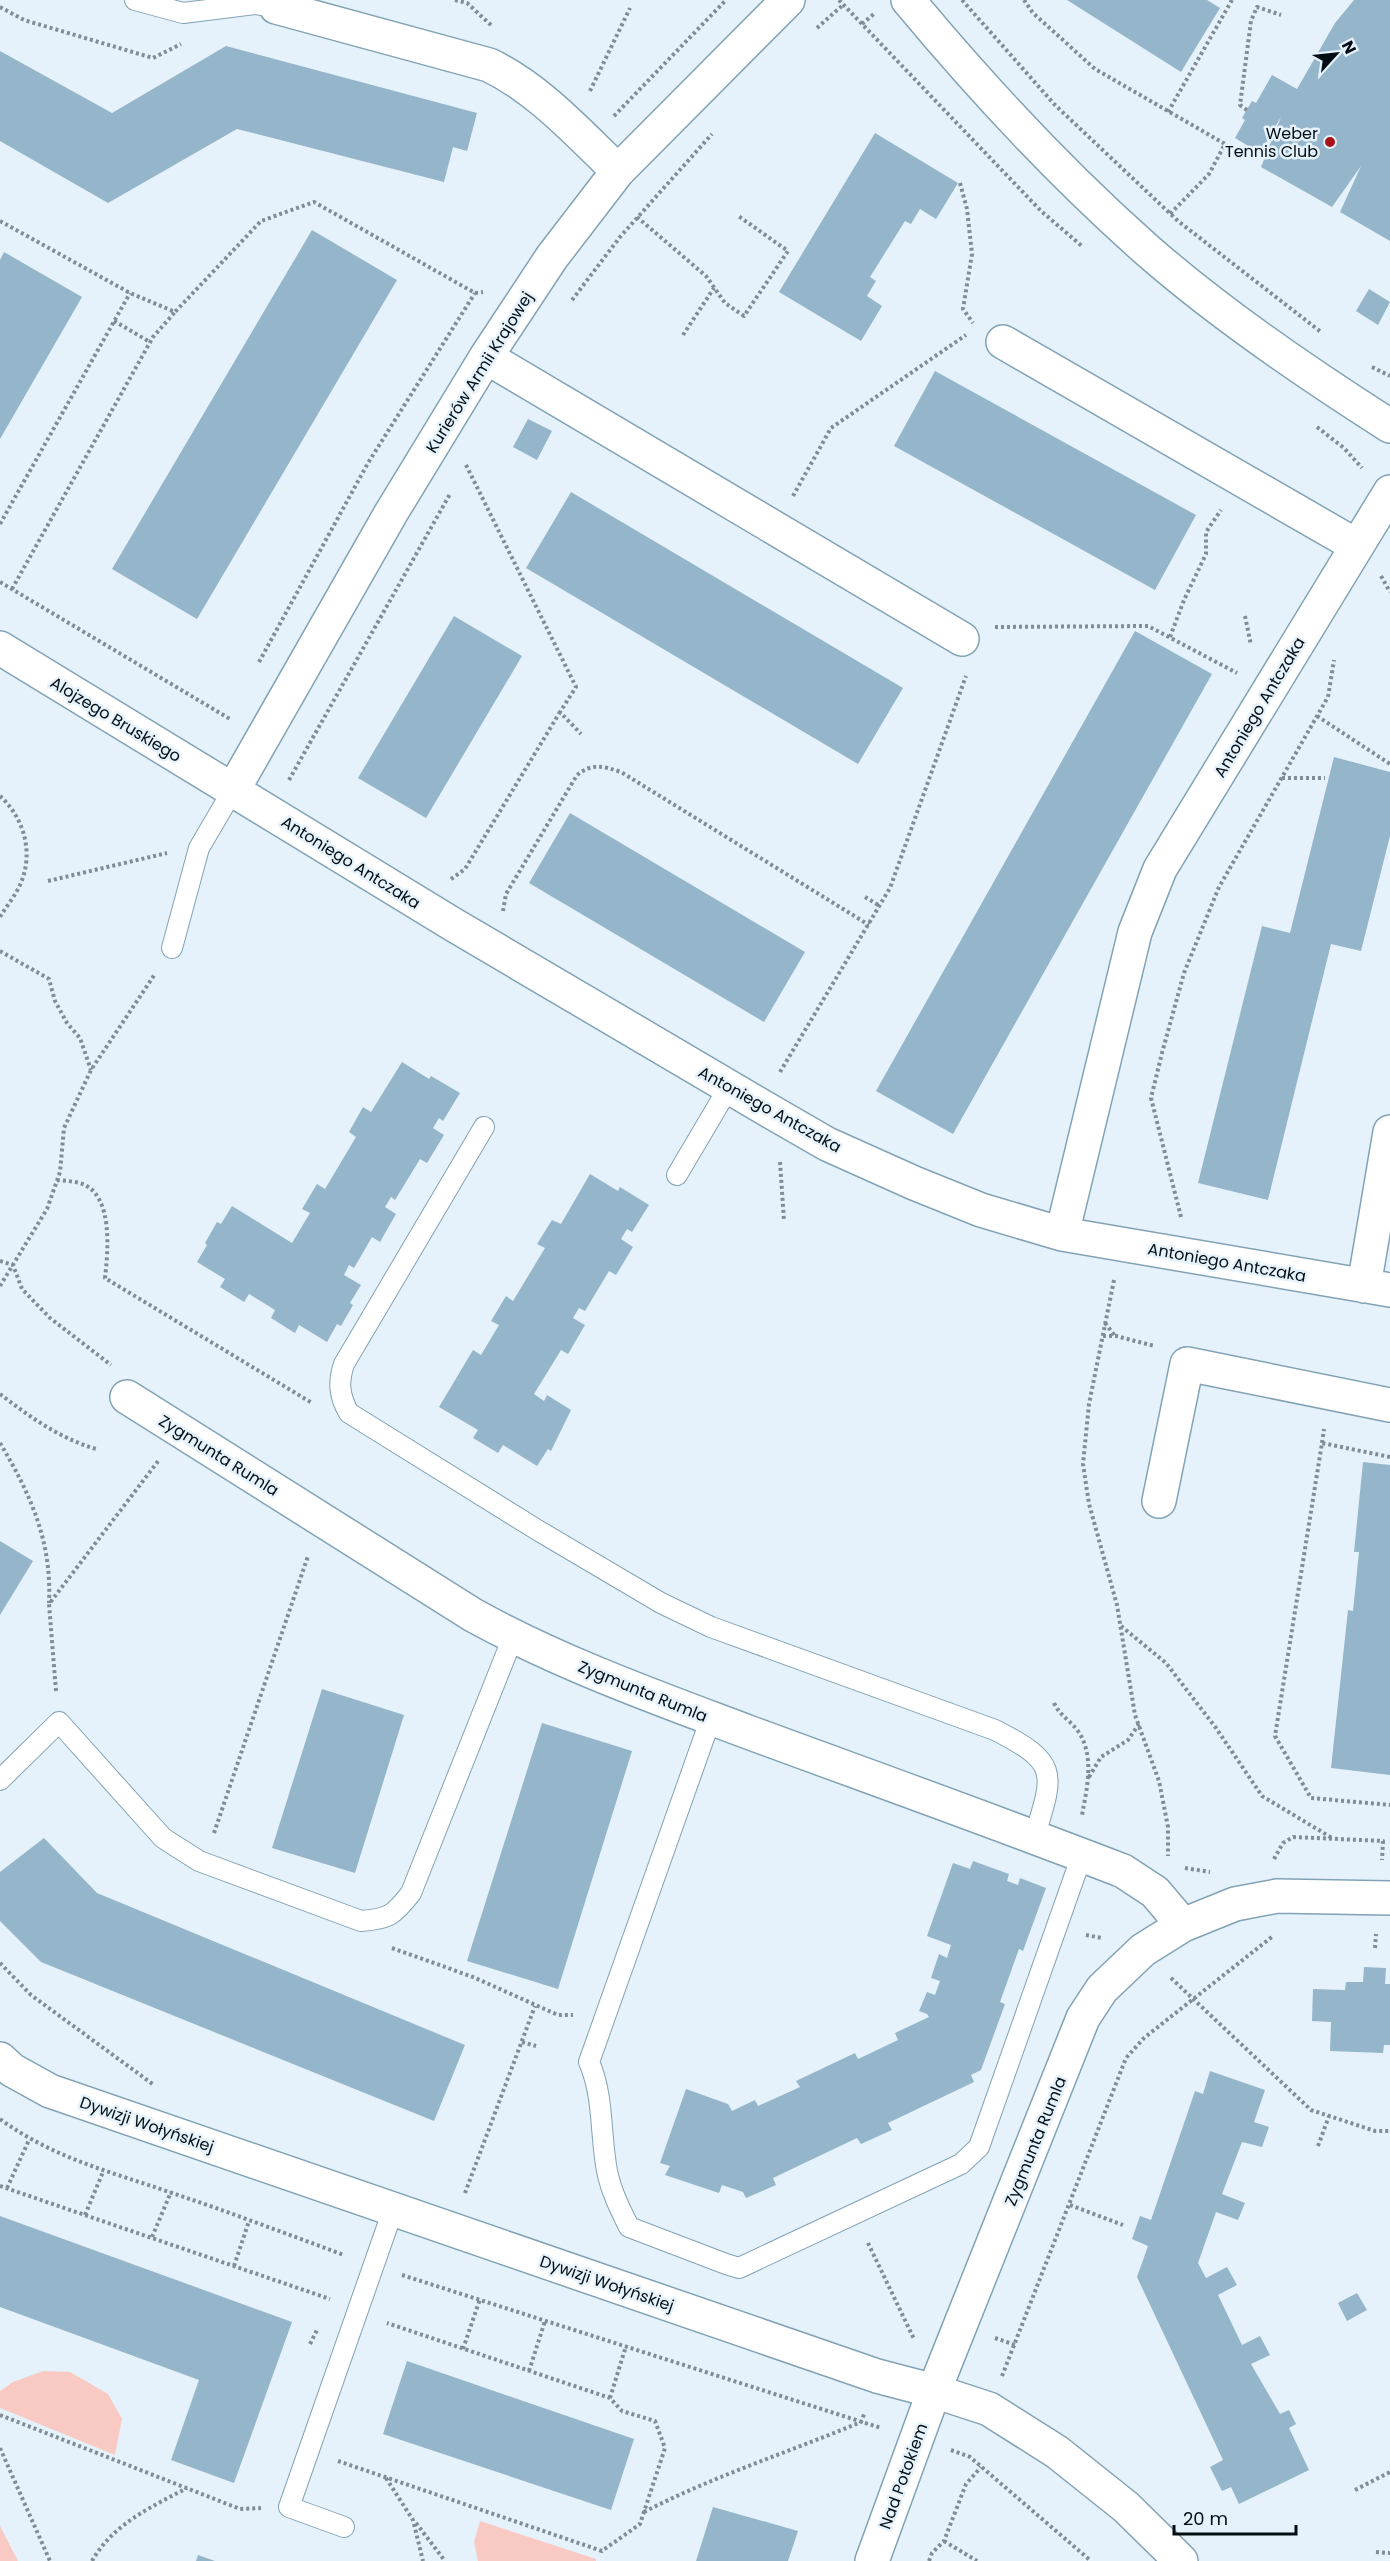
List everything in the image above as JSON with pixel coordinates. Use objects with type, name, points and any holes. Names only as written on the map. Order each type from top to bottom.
[{"type":"street","name":"Kurierów Armii Krajowej","points":[[232,790],[391,513],[486,357],[552,257],[618,171],[788,0]]},
{"type":"street","points":[[908,0],[973,78],[1054,164],[1148,251],[1252,333],[1390,426]]},
{"type":"street","points":[[276,3],[489,65],[512,76],[618,171]]},
{"type":"street","points":[[990,335],[1357,546]]},
{"type":"street","points":[[486,357],[775,528],[976,637]]},
{"type":"street","name":"Antoniego Antczaka","points":[[1062,1234],[1135,932],[1160,869],[1390,492]]},
{"type":"street","name":"Alojzego Bruskiego","points":[[0,648],[232,790]]},
{"type":"street","name":"Antoniego Antczaka","points":[[232,790],[464,931],[827,1144],[981,1210],[1062,1234],[1377,1288],[1390,1132]]},
{"type":"street","points":[[1159,1502],[1187,1364],[1390,1405]]},
{"type":"street","name":"Zygmunta Rumla","points":[[127,1397],[473,1615],[513,1637],[711,1718],[1038,1826],[1082,1855],[1123,1871],[1155,1892],[1183,1925]]},
{"type":"street","name":"Zygmunta Rumla","points":[[934,2391],[1083,2018],[1102,1989],[1143,1950],[1183,1925],[1235,1904],[1277,1896],[1385,1897]]},
{"type":"street","name":"Dywizji Wołyńskiej","points":[[0,2059],[12,2070],[50,2091],[877,2376],[989,2409],[1057,2452],[1126,2507],[1181,2561]]},
{"type":"street","name":"Nad Potokiem","points":[[872,2561],[934,2391]]},
{"type":"lane","points":[[135,0],[183,13],[276,3]]},
{"type":"lane","points":[[172,948],[199,848],[232,790]]},
{"type":"lane","points":[[677,1175],[729,1087]]},
{"type":"lane","points":[[484,1127],[344,1364],[339,1389],[342,1401],[349,1413],[369,1428],[539,1532],[661,1603],[711,1627],[995,1730],[1026,1746],[1043,1762],[1047,1774],[1049,1789],[1038,1826]]},
{"type":"lane","points":[[0,1780],[59,1722],[163,1838],[204,1862],[361,1921],[384,1920],[398,1910],[411,1893],[513,1637]]},
{"type":"lane","points":[[711,1718],[589,2062],[597,2082],[607,2173],[617,2204],[629,2227],[739,2268],[962,2164],[979,2147],[1082,1855]]},
{"type":"lane","points":[[344,2527],[289,2507],[393,2210]]},
{"type":"path","points":[[455,0],[467,3],[494,27]]},
{"type":"path","points":[[613,116],[726,0]]},
{"type":"path","points":[[839,0],[843,5]]},
{"type":"path","points":[[962,0],[1055,105],[1170,214],[1329,339]]},
{"type":"path","points":[[1024,0],[1033,13],[1095,69],[1225,144],[1209,174],[1170,214]]},
{"type":"path","points":[[1168,112],[1233,0]]},
{"type":"path","points":[[1247,110],[1240,105],[1251,21],[1257,7],[1281,15]]},
{"type":"path","points":[[0,8],[24,20],[153,58],[190,40]]},
{"type":"path","points":[[587,98],[630,8]]},
{"type":"path","points":[[775,528],[831,428],[943,349],[990,335],[963,309],[972,254],[967,208],[960,183]]},
{"type":"path","points":[[12,589],[150,342],[175,312],[261,221],[314,202],[476,293],[491,291]]},
{"type":"path","points":[[637,217],[706,276],[725,303],[744,316],[788,251],[737,215]]},
{"type":"path","points":[[0,221],[130,293],[175,312]]},
{"type":"path","points":[[683,335],[714,288]]},
{"type":"path","points":[[0,524],[130,293]]},
{"type":"path","points":[[257,666],[368,463],[476,293]]},
{"type":"path","points":[[114,321],[150,342]]},
{"type":"path","points":[[1369,365],[1390,376]]},
{"type":"path","points":[[445,883],[465,869],[576,687],[466,465]]},
{"type":"path","points":[[1170,637],[1184,600],[1206,554],[1206,532],[1243,480]]},
{"type":"path","points":[[0,582],[300,761]]},
{"type":"path","points":[[1245,616],[1254,655]]},
{"type":"path","points":[[976,637],[994,627],[1148,626],[1269,690]]},
{"type":"path","points":[[1190,1256],[1151,1098],[1184,973],[1219,887],[1328,697],[1335,654]]},
{"type":"path","points":[[778,1074],[890,888],[966,674]]},
{"type":"path","points":[[560,712],[581,734]]},
{"type":"path","points":[[1317,716],[1390,764]]},
{"type":"path","points":[[202,771],[230,718]]},
{"type":"path","points":[[501,918],[506,894],[577,775],[587,768],[602,765],[621,771],[869,925]]},
{"type":"path","points":[[1282,778],[1325,778]]},
{"type":"path","points":[[0,796],[11,806],[25,832],[27,853],[20,884],[0,917]]},
{"type":"path","points":[[48,880],[199,848]]},
{"type":"path","points":[[866,897],[880,906]]},
{"type":"path","points":[[0,1286],[18,1253],[47,1209],[57,1180],[64,1128],[91,1070],[172,948]]},
{"type":"path","points":[[0,951],[49,980],[67,1023],[80,1038],[91,1070]]},
{"type":"path","points":[[57,1180],[84,1184],[95,1192],[104,1210],[107,1229],[105,1278],[331,1415],[349,1413]]},
{"type":"path","points":[[782,1182],[784,1221]]},
{"type":"path","points":[[0,1261],[13,1265]]},
{"type":"path","points":[[13,1265],[22,1289],[50,1318],[118,1370],[127,1397]]},
{"type":"path","points":[[1111,1294],[1089,1404],[1083,1464],[1089,1504],[1117,1605],[1139,1724],[1159,1781],[1168,1827],[1166,1862]]},
{"type":"path","points":[[1105,1323],[1116,1336]]},
{"type":"path","points":[[1103,1336],[1116,1336],[1159,1347],[1187,1364]]},
{"type":"path","points":[[0,1394],[46,1427],[73,1442],[96,1449]]},
{"type":"path","points":[[49,1604],[181,1431]]},
{"type":"path","points":[[0,1443],[14,1466],[42,1529],[48,1557],[49,1604],[59,1722]]},
{"type":"path","points":[[1390,1457],[1322,1443],[1275,1736],[1311,1798],[1390,1805]]},
{"type":"path","points":[[204,1862],[321,1519]]},
{"type":"path","points":[[1120,1625],[1166,1663],[1216,1728],[1262,1796],[1333,1838]]},
{"type":"path","points":[[1038,1826],[1080,1828],[1088,1778],[1088,1754],[1078,1731],[1059,1714],[1054,1703]]},
{"type":"path","points":[[1088,1778],[1101,1757],[1128,1740],[1139,1724]]},
{"type":"path","points":[[1271,1864],[1283,1844],[1293,1837],[1383,1841],[1385,1897]]},
{"type":"path","points":[[1177,1866],[1203,1872],[1214,1871]]},
{"type":"path","points":[[384,1920],[389,1947],[472,1977],[535,2006],[558,2014],[579,2016]]},
{"type":"path","points":[[1056,1930],[1110,1940]]},
{"type":"path","points":[[1091,2561],[970,2457],[1126,2058],[1144,2038],[1274,1935]]},
{"type":"path","points":[[0,1962],[31,1995],[159,2089]]},
{"type":"path","points":[[1163,1970],[1311,2110],[1375,2131],[1390,2131]]},
{"type":"path","points":[[451,2229],[535,2006]]},
{"type":"path","points":[[522,2042],[536,2046]]},
{"type":"path","points":[[1318,2146],[1329,2116]]},
{"type":"path","points":[[0,2119],[29,2140],[103,2172],[171,2192],[374,2266],[918,2439]]},
{"type":"path","points":[[7,2188],[29,2140]]},
{"type":"path","points":[[85,2215],[103,2172]]},
{"type":"path","points":[[0,2186],[339,2302]]},
{"type":"path","points":[[152,2237],[171,2192]]},
{"type":"path","points":[[1070,2205],[1123,2225]]},
{"type":"path","points":[[854,2215],[914,2339]]},
{"type":"path","points":[[234,2266],[249,2221]]},
{"type":"path","points":[[463,2349],[480,2300]]},
{"type":"path","points":[[347,2463],[602,2551],[640,2524],[665,2448],[654,2421],[622,2411],[610,2398],[357,2313]]},
{"type":"path","points":[[530,2371],[545,2321]]},
{"type":"path","points":[[610,2398],[626,2346]]},
{"type":"path","points":[[0,2415],[240,2509],[289,2507]]},
{"type":"path","points":[[644,2512],[768,2456],[861,2422]]},
{"type":"path","points":[[0,2448],[50,2561]]},
{"type":"path","points":[[928,2561],[932,2553],[944,2541],[966,2484],[981,2467]]},
{"type":"path","points":[[1355,2490],[1390,2472]]},
{"type":"path","points":[[386,2477],[413,2520],[445,2561]]},
{"type":"path","points":[[92,2561],[98,2550],[120,2526],[187,2488]]},
{"type":"path","points":[[413,2520],[423,2561]]},
{"type":"path","points":[[944,2541],[977,2561]]},
{"type":"path","points":[[1376,2552],[1390,2553]]},
{"type":"shaded area","points":[[43,2371],[70,2372],[108,2394],[122,2419],[115,2455],[0,2408],[0,2391],[13,2382]]},
{"type":"shaded area","points":[[480,2521],[596,2559],[596,2561],[478,2561],[474,2542]]},
{"type":"shaded area","points":[[0,2526],[18,2561],[0,2561]]},
{"type":"building","points":[[1067,0],[1207,0],[1220,8],[1181,72]]},
{"type":"building","name":"Weber Tennis Club","points":[[1354,0],[1390,0],[1390,241],[1340,212],[1361,166],[1332,207],[1261,167],[1281,117],[1260,153],[1235,138],[1245,120],[1242,118],[1252,101],[1256,103],[1272,75],[1297,89],[1335,23]]},
{"type":"building","points":[[226,46],[477,113],[467,151],[453,147],[444,182],[237,129],[108,203],[0,141],[0,51],[112,113]]},
{"type":"building","points":[[875,133],[958,183],[936,219],[920,209],[911,224],[905,221],[870,277],[876,281],[867,296],[882,306],[861,341],[779,292]]},
{"type":"building","points":[[312,230],[397,280],[197,619],[112,569]]},
{"type":"building","points":[[4,252],[82,297],[0,439],[0,260]]},
{"type":"building","points":[[1369,289],[1390,302],[1378,325],[1356,311]]},
{"type":"building","points":[[935,371],[1196,515],[1155,590],[894,446]]},
{"type":"building","points":[[528,419],[552,431],[537,460],[513,447]]},
{"type":"building","points":[[571,492],[903,688],[858,764],[526,568]]},
{"type":"building","points":[[454,616],[522,656],[426,818],[358,778]]},
{"type":"building","points":[[1135,631],[1212,674],[953,1134],[876,1091]]},
{"type":"building","points":[[1334,757],[1390,772],[1390,836],[1361,951],[1331,944],[1268,1200],[1198,1183],[1262,926],[1290,933]]},
{"type":"building","points":[[570,813],[805,952],[764,1022],[529,883]]},
{"type":"building","points":[[402,1062],[429,1079],[431,1076],[460,1093],[443,1121],[439,1118],[433,1128],[444,1135],[427,1163],[420,1159],[395,1200],[391,1197],[385,1207],[396,1214],[380,1242],[372,1237],[354,1268],[349,1265],[344,1275],[361,1285],[350,1303],[353,1305],[341,1326],[337,1324],[327,1342],[299,1325],[295,1333],[271,1318],[275,1310],[249,1294],[244,1302],[220,1287],[225,1279],[197,1262],[217,1222],[221,1224],[232,1206],[292,1243],[310,1213],[302,1209],[317,1184],[325,1189],[356,1137],[349,1132],[363,1107],[371,1112]]},
{"type":"building","points":[[590,1174],[618,1191],[620,1187],[649,1205],[632,1232],[627,1229],[621,1239],[633,1247],[616,1275],[609,1271],[585,1311],[579,1308],[573,1318],[585,1325],[568,1354],[561,1350],[534,1394],[544,1401],[547,1395],[571,1410],[551,1451],[548,1449],[537,1466],[503,1445],[498,1453],[473,1438],[478,1430],[439,1407],[473,1350],[481,1355],[499,1325],[491,1321],[506,1296],[513,1301],[545,1248],[537,1244],[552,1220],[561,1224]]},
{"type":"building","points":[[1363,1462],[1390,1465],[1390,1775],[1331,1768],[1348,1610],[1353,1611],[1359,1552],[1354,1552]]},
{"type":"building","points":[[0,1541],[33,1561],[0,1615]]},
{"type":"building","points":[[322,1689],[404,1715],[355,1873],[272,1848]]},
{"type":"building","points":[[542,1723],[632,1751],[558,1989],[467,1961]]},
{"type":"building","points":[[44,1838],[97,1893],[465,2045],[434,2121],[41,1962],[0,1921],[0,1872]]},
{"type":"building","points":[[973,1861],[1009,1874],[1007,1881],[1018,1885],[1020,1878],[1046,1888],[1023,1951],[1019,1949],[1000,2002],[1005,2004],[981,2070],[971,2075],[974,2082],[888,2123],[892,2130],[861,2144],[857,2138],[773,2178],[776,2185],[746,2198],[743,2192],[722,2185],[719,2193],[665,2175],[670,2166],[660,2163],[686,2089],[728,2104],[732,2111],[755,2100],[758,2106],[800,2087],[796,2081],[855,2053],[858,2059],[898,2040],[895,2033],[929,2017],[919,2011],[927,1992],[935,1995],[940,1981],[931,1978],[939,1954],[947,1958],[951,1945],[927,1936],[953,1863],[970,1869]]},
{"type":"building","points":[[1364,1967],[1386,1968],[1385,1984],[1390,1984],[1390,2045],[1384,2045],[1383,2053],[1330,2051],[1331,2022],[1312,2021],[1313,1989],[1345,1990],[1346,1982],[1363,1982]]},
{"type":"building","points":[[1210,2071],[1265,2090],[1254,2122],[1269,2127],[1262,2147],[1242,2142],[1222,2194],[1245,2203],[1238,2220],[1216,2212],[1198,2263],[1206,2278],[1227,2267],[1237,2285],[1218,2295],[1242,2345],[1260,2336],[1270,2355],[1251,2364],[1280,2414],[1289,2410],[1296,2424],[1289,2428],[1309,2470],[1239,2504],[1231,2487],[1222,2491],[1210,2467],[1223,2460],[1137,2277],[1148,2246],[1132,2239],[1140,2216],[1151,2220],[1195,2091],[1203,2094]]},
{"type":"building","points":[[0,2216],[292,2322],[234,2483],[171,2460],[199,2380],[0,2307]]},
{"type":"building","points":[[1357,2293],[1367,2310],[1347,2321],[1338,2303]]},
{"type":"building","points":[[407,2361],[634,2439],[611,2510],[383,2434]]},
{"type":"building","points":[[713,2507],[798,2531],[788,2561],[696,2561]]},
{"type":"building","points":[[198,2555],[215,2561],[196,2561]]},
{"type":"place","name":"Weber Tennis Club","points":[[1330,142]]}]
